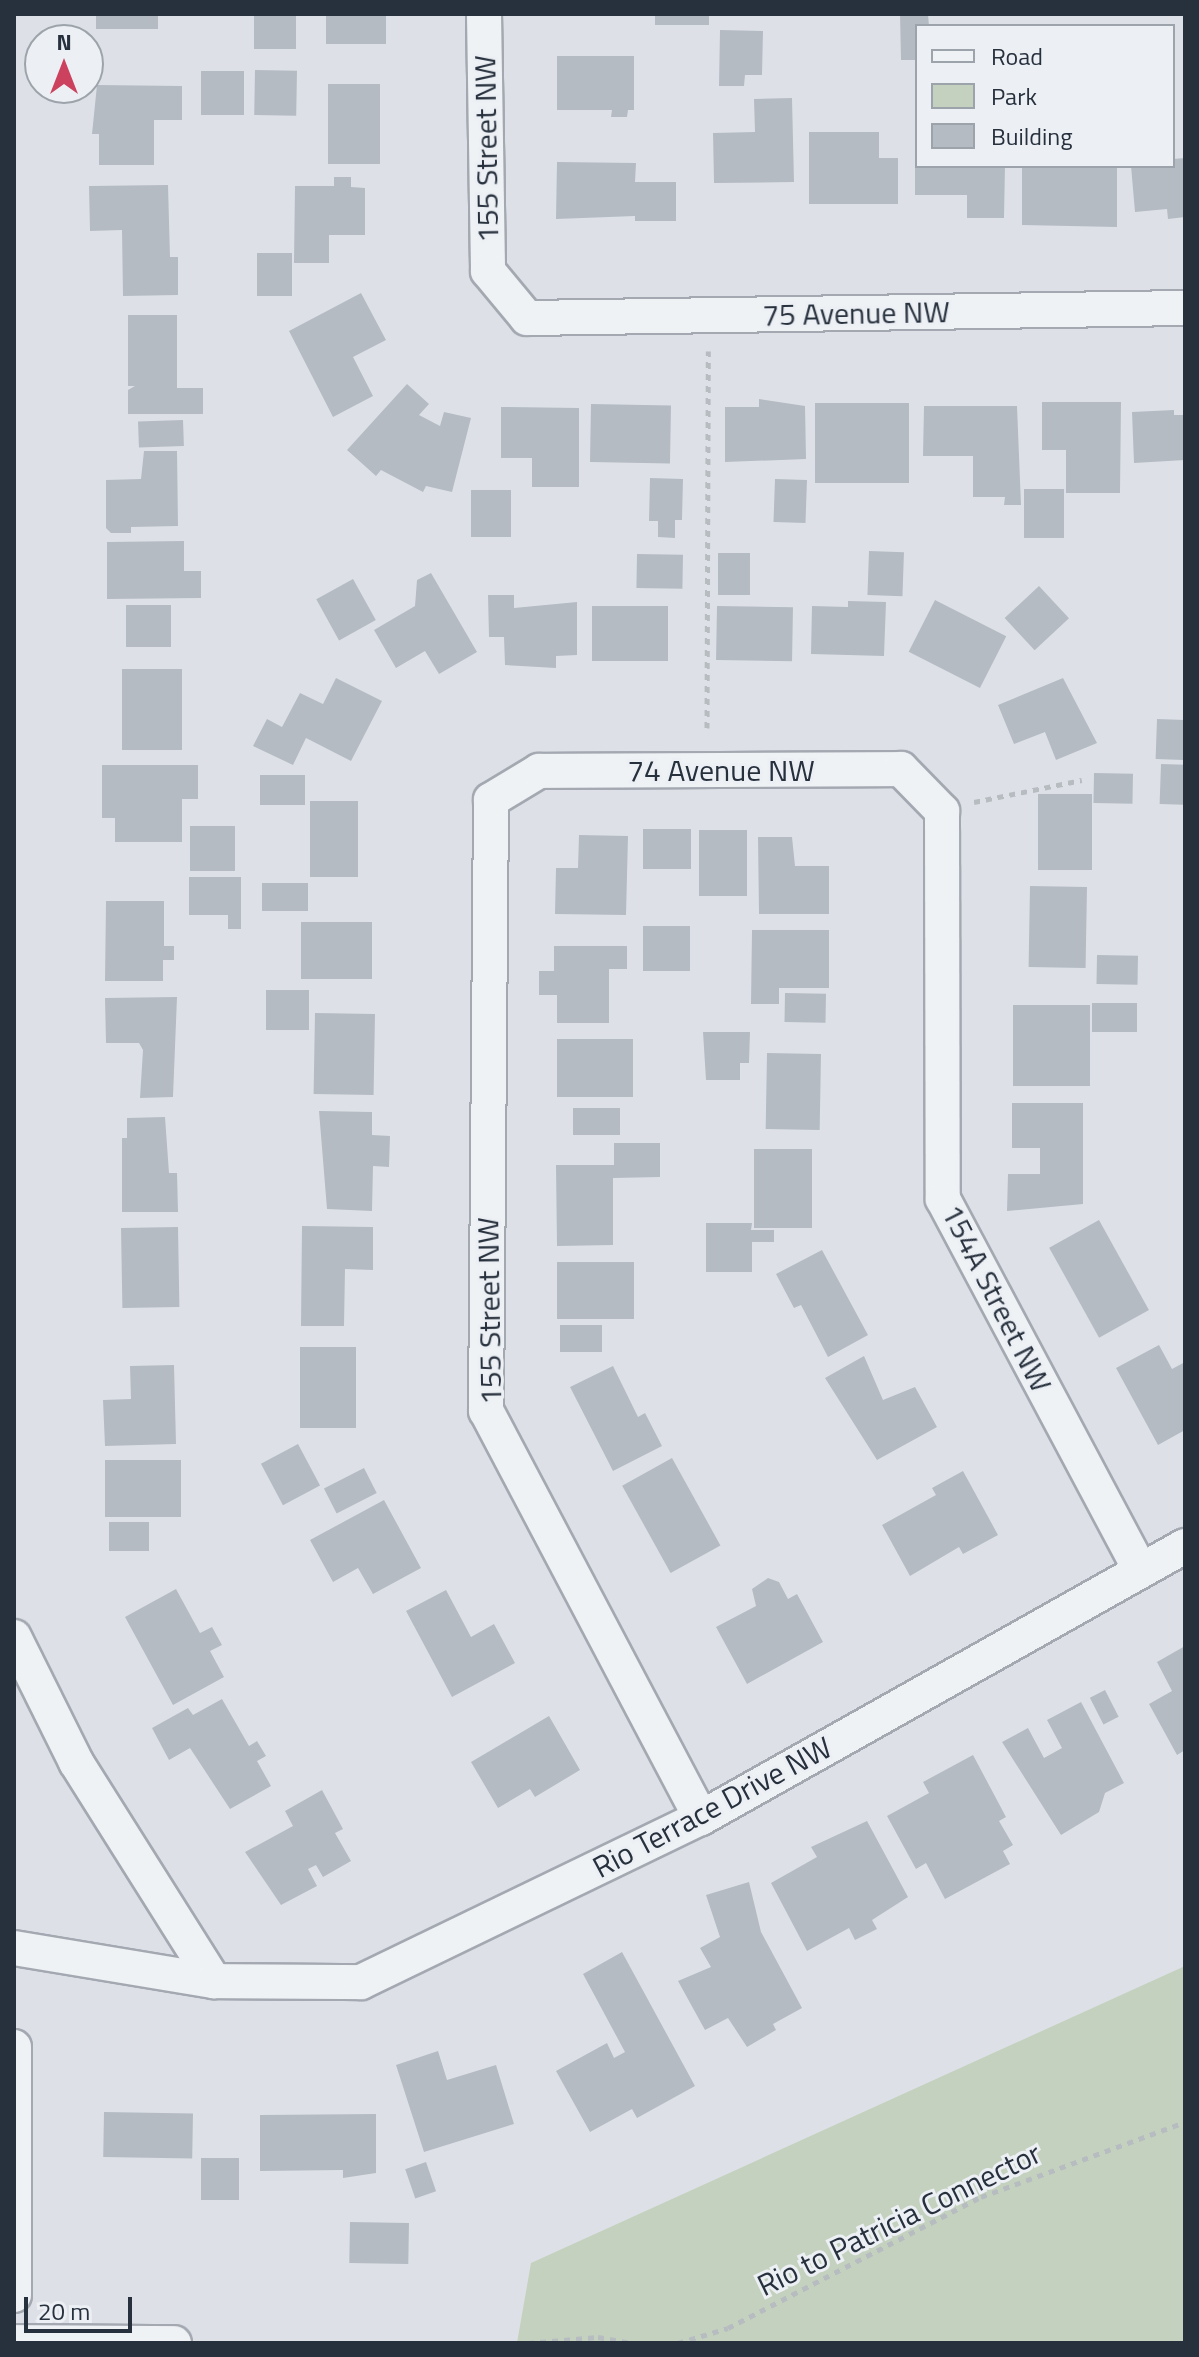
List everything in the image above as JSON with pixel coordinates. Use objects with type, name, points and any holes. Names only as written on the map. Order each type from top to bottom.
[{"type":"street","name":"155 Street NW","points":[[484,14],[488,271],[527,318]]},
{"type":"street","name":"75 Avenue NW","points":[[527,318],[1185,308]]},
{"type":"street","name":"74 Avenue NW","points":[[491,800],[539,771],[901,769],[942,811]]},
{"type":"street","name":"155 Street NW","points":[[491,800],[486,1411],[701,1818]]},
{"type":"street","name":"154A Street NW","points":[[942,811],[943,1199],[1140,1570]]},
{"type":"street","name":"Rio Terrace Drive NW","points":[[14,1948],[214,1981],[361,1982],[701,1818],[1185,1546]]},
{"type":"street","points":[[14,1637],[76,1762],[214,1981]]},
{"type":"street","points":[[14,2047],[14,2295]]},
{"type":"street","points":[[14,2342],[174,2343]]},
{"type":"path","points":[[707,728],[708,350]]},
{"type":"path","points":[[942,811],[1038,786],[1082,780]]},
{"type":"path","name":"Rio to Patricia Connector","points":[[678,2343],[728,2328],[981,2197],[1185,2122]]},
{"type":"path","points":[[528,2343],[598,2337],[631,2343]]},
{"type":"green space","points":[[1185,1966],[1185,2343],[517,2343],[531,2263]]},
{"type":"building","points":[[96,14],[158,14],[158,29],[104,29],[104,24],[96,24]]},
{"type":"building","points":[[254,14],[296,14],[296,49],[254,49]]},
{"type":"building","points":[[326,14],[386,14],[386,44],[326,44]]},
{"type":"building","points":[[655,14],[709,14],[709,25],[655,25]]},
{"type":"building","points":[[900,14],[928,14],[929,24],[915,24],[915,60],[901,60]]},
{"type":"building","points":[[720,30],[763,31],[762,75],[745,75],[744,86],[719,86]]},
{"type":"building","points":[[557,56],[634,56],[634,110],[628,110],[627,117],[611,117],[612,110],[557,110]]},
{"type":"building","points":[[255,70],[297,71],[296,116],[254,115]]},
{"type":"building","points":[[201,71],[244,71],[244,115],[201,115]]},
{"type":"building","points":[[328,84],[380,84],[380,164],[328,164]]},
{"type":"building","points":[[104,85],[182,86],[182,120],[154,120],[154,165],[99,165],[99,134],[92,134],[95,104],[104,104]]},
{"type":"building","points":[[792,98],[794,182],[714,183],[713,133],[755,132],[754,99]]},
{"type":"building","points":[[809,132],[879,132],[879,158],[898,158],[898,204],[809,204]]},
{"type":"building","points":[[1185,158],[1185,217],[1168,219],[1167,209],[1135,212],[1131,168],[1175,168],[1175,159]]},
{"type":"building","points":[[557,162],[636,163],[635,182],[676,182],[676,221],[635,221],[635,216],[556,219]]},
{"type":"building","points":[[915,168],[1005,168],[1004,218],[967,218],[967,195],[915,195]]},
{"type":"building","points":[[1022,168],[1117,168],[1117,227],[1022,225]]},
{"type":"building","points":[[334,177],[351,177],[351,187],[365,188],[365,235],[329,235],[329,263],[294,263],[295,186],[334,186]]},
{"type":"building","points":[[168,185],[170,257],[178,257],[178,295],[123,296],[122,230],[90,231],[89,186]]},
{"type":"building","points":[[257,253],[292,253],[292,296],[257,296]]},
{"type":"building","points":[[361,293],[386,340],[353,357],[373,396],[333,417],[289,331]]},
{"type":"building","points":[[128,315],[177,315],[177,388],[203,388],[203,414],[128,414],[128,390],[135,386],[128,386]]},
{"type":"building","points":[[407,384],[429,404],[419,415],[440,426],[444,412],[471,418],[452,492],[426,486],[423,492],[381,470],[376,476],[347,450]]},
{"type":"building","points":[[759,399],[805,406],[806,459],[725,462],[725,407],[759,407]]},
{"type":"building","points":[[1042,402],[1121,402],[1120,493],[1066,493],[1066,450],[1042,450]]},
{"type":"building","points":[[815,403],[909,403],[909,483],[815,483]]},
{"type":"building","points":[[591,404],[671,405],[670,463],[590,462]]},
{"type":"building","points":[[924,406],[1017,406],[1021,505],[1004,505],[1005,497],[973,497],[973,456],[923,456]]},
{"type":"building","points":[[501,407],[579,408],[579,487],[532,487],[532,458],[501,458]]},
{"type":"building","points":[[1174,410],[1174,415],[1185,415],[1185,460],[1134,463],[1132,412]]},
{"type":"building","points":[[183,420],[184,446],[139,448],[138,422]]},
{"type":"building","points":[[144,451],[177,451],[178,526],[131,527],[131,533],[111,533],[106,528],[106,480],[141,479]]},
{"type":"building","points":[[650,478],[683,479],[682,520],[675,520],[675,538],[658,537],[658,521],[649,521]]},
{"type":"building","points":[[775,479],[807,480],[805,523],[773,522]]},
{"type":"building","points":[[1024,489],[1064,489],[1064,538],[1024,538]]},
{"type":"building","points":[[471,490],[511,490],[511,537],[471,537]]},
{"type":"building","points":[[184,541],[184,571],[201,571],[201,598],[107,599],[107,542]]},
{"type":"building","points":[[869,551],[904,552],[902,596],[867,595]]},
{"type":"building","points":[[718,553],[750,553],[750,595],[718,595]]},
{"type":"building","points":[[637,554],[683,555],[682,589],[636,588]]},
{"type":"building","points":[[431,573],[477,652],[439,674],[425,651],[396,668],[374,630],[415,606],[417,580]]},
{"type":"building","points":[[353,579],[376,620],[339,640],[316,599]]},
{"type":"building","points":[[1039,586],[1069,618],[1035,650],[1005,618]]},
{"type":"building","points":[[488,595],[514,595],[514,608],[577,602],[577,655],[556,656],[556,668],[505,665],[504,637],[489,637]]},
{"type":"building","points":[[935,600],[1006,636],[980,688],[909,652]]},
{"type":"building","points":[[848,601],[886,602],[884,656],[811,654],[812,606],[848,607]]},
{"type":"building","points":[[126,605],[171,605],[171,647],[126,647]]},
{"type":"building","points":[[592,606],[668,606],[668,661],[592,661]]},
{"type":"building","points":[[717,606],[793,607],[792,661],[716,660]]},
{"type":"building","points":[[122,669],[182,669],[182,750],[122,750]]},
{"type":"building","points":[[336,678],[382,701],[351,761],[306,738],[293,765],[253,746],[267,719],[282,727],[300,693],[323,704]]},
{"type":"building","points":[[1063,678],[1097,743],[1056,760],[1045,732],[1014,744],[998,705]]},
{"type":"building","points":[[1157,719],[1185,720],[1184,760],[1156,759]]},
{"type":"building","points":[[1161,764],[1185,765],[1184,805],[1160,804]]},
{"type":"building","points":[[102,765],[198,765],[198,799],[182,799],[182,842],[115,842],[115,818],[102,818]]},
{"type":"building","points":[[1094,773],[1133,774],[1132,804],[1093,803]]},
{"type":"building","points":[[260,775],[305,775],[305,805],[260,805]]},
{"type":"building","points":[[1038,794],[1092,794],[1092,870],[1038,870]]},
{"type":"building","points":[[310,801],[358,801],[358,877],[310,877]]},
{"type":"building","points":[[190,826],[235,826],[235,871],[190,871]]},
{"type":"building","points":[[643,829],[691,829],[691,869],[643,869]]},
{"type":"building","points":[[699,830],[747,830],[747,896],[699,896]]},
{"type":"building","points":[[579,835],[628,836],[626,915],[555,914],[556,868],[578,868]]},
{"type":"building","points":[[758,837],[792,837],[795,866],[829,866],[829,914],[759,914]]},
{"type":"building","points":[[189,877],[241,877],[241,929],[228,929],[228,915],[189,915]]},
{"type":"building","points":[[262,883],[308,883],[308,911],[262,911]]},
{"type":"building","points":[[1030,886],[1087,887],[1086,968],[1029,967]]},
{"type":"building","points":[[106,901],[164,901],[164,946],[174,946],[174,960],[163,960],[163,981],[105,981]]},
{"type":"building","points":[[301,922],[372,922],[372,979],[301,979]]},
{"type":"building","points":[[643,926],[690,926],[690,971],[643,971]]},
{"type":"building","points":[[752,930],[829,930],[829,988],[779,988],[779,1004],[751,1004]]},
{"type":"building","points":[[554,946],[627,946],[627,969],[609,969],[609,1023],[557,1023],[557,995],[539,995],[539,971],[554,971]]},
{"type":"building","points":[[1097,955],[1138,956],[1137,985],[1096,984]]},
{"type":"building","points":[[266,990],[309,990],[309,1030],[266,1030]]},
{"type":"building","points":[[785,993],[826,994],[825,1023],[784,1022]]},
{"type":"building","points":[[177,997],[173,1097],[140,1098],[143,1050],[139,1043],[106,1043],[105,998]]},
{"type":"building","points":[[1092,1003],[1137,1003],[1137,1032],[1092,1032]]},
{"type":"building","points":[[1013,1005],[1090,1005],[1090,1086],[1013,1086]]},
{"type":"building","points":[[315,1013],[375,1014],[374,1095],[314,1094]]},
{"type":"building","points":[[703,1032],[750,1032],[749,1063],[740,1063],[740,1080],[706,1080]]},
{"type":"building","points":[[557,1039],[633,1039],[633,1097],[557,1097]]},
{"type":"building","points":[[767,1053],[821,1054],[820,1130],[766,1129]]},
{"type":"building","points":[[1012,1103],[1083,1103],[1083,1204],[1007,1211],[1008,1174],[1040,1174],[1040,1148],[1012,1148]]},
{"type":"building","points":[[573,1108],[620,1108],[620,1135],[573,1135]]},
{"type":"building","points":[[319,1111],[372,1112],[372,1135],[390,1136],[389,1167],[373,1166],[372,1211],[327,1209]]},
{"type":"building","points":[[165,1117],[169,1173],[177,1173],[178,1212],[122,1212],[122,1138],[127,1138],[127,1118]]},
{"type":"building","points":[[614,1143],[660,1143],[660,1177],[613,1178],[613,1245],[557,1246],[556,1165],[614,1165]]},
{"type":"building","points":[[754,1149],[812,1149],[812,1228],[754,1228]]},
{"type":"building","points":[[1099,1220],[1149,1310],[1099,1338],[1049,1248]]},
{"type":"building","points":[[706,1223],[752,1223],[751,1230],[774,1230],[774,1242],[752,1242],[752,1272],[706,1272]]},
{"type":"building","points":[[302,1226],[373,1227],[373,1270],[345,1269],[344,1326],[301,1326]]},
{"type":"building","points":[[178,1227],[179,1307],[122,1308],[121,1228]]},
{"type":"building","points":[[822,1250],[868,1335],[828,1357],[801,1305],[794,1308],[776,1274]]},
{"type":"building","points":[[557,1262],[634,1262],[634,1319],[557,1319]]},
{"type":"building","points":[[560,1325],[602,1325],[602,1352],[560,1352]]},
{"type":"building","points":[[1159,1345],[1172,1369],[1185,1362],[1185,1430],[1158,1445],[1116,1368]]},
{"type":"building","points":[[300,1347],[356,1347],[356,1428],[300,1428]]},
{"type":"building","points":[[864,1356],[883,1400],[915,1387],[937,1427],[877,1460],[825,1378]]},
{"type":"building","points":[[174,1365],[176,1444],[105,1446],[103,1400],[131,1399],[130,1366]]},
{"type":"building","points":[[613,1366],[638,1417],[645,1413],[662,1446],[613,1471],[570,1387]]},
{"type":"building","points":[[298,1444],[320,1485],[283,1505],[261,1464]]},
{"type":"building","points":[[672,1458],[720,1545],[671,1573],[622,1486]]},
{"type":"building","points":[[105,1460],[181,1460],[181,1517],[105,1517]]},
{"type":"building","points":[[364,1468],[377,1493],[337,1513],[324,1488]]},
{"type":"building","points":[[963,1471],[998,1535],[963,1554],[959,1547],[910,1576],[882,1525],[936,1495],[932,1488]]},
{"type":"building","points":[[384,1500],[421,1568],[373,1594],[358,1568],[333,1582],[310,1540]]},
{"type":"building","points":[[109,1522],[149,1522],[149,1551],[109,1551]]},
{"type":"building","points":[[768,1578],[779,1582],[788,1599],[797,1594],[823,1642],[747,1684],[716,1627],[756,1606],[752,1589]]},
{"type":"building","points":[[176,1589],[200,1633],[212,1627],[222,1645],[210,1651],[224,1677],[173,1705],[125,1617]]},
{"type":"building","points":[[446,1590],[471,1637],[494,1624],[515,1663],[452,1697],[406,1611]]},
{"type":"building","points":[[1185,1646],[1185,1750],[1177,1755],[1149,1704],[1172,1691],[1157,1662]]},
{"type":"building","points":[[1105,1690],[1119,1717],[1103,1724],[1090,1698]]},
{"type":"building","points":[[222,1699],[249,1746],[257,1741],[266,1756],[257,1761],[271,1786],[230,1809],[190,1748],[169,1760],[152,1728],[188,1708],[193,1715]]},
{"type":"building","points":[[1081,1702],[1124,1783],[1105,1793],[1099,1812],[1061,1835],[1002,1742],[1028,1728],[1044,1758],[1062,1748],[1047,1720]]},
{"type":"building","points":[[549,1716],[580,1770],[535,1797],[530,1789],[498,1808],[471,1762]]},
{"type":"building","points":[[973,1755],[1006,1817],[999,1821],[1013,1845],[1003,1851],[1010,1864],[945,1899],[926,1863],[916,1869],[887,1816],[929,1793],[923,1782]]},
{"type":"building","points":[[322,1790],[343,1829],[335,1833],[351,1861],[323,1877],[316,1865],[308,1869],[317,1886],[281,1905],[245,1852],[293,1826],[285,1811]]},
{"type":"building","points":[[867,1821],[908,1897],[872,1920],[877,1929],[855,1940],[849,1928],[807,1951],[771,1883],[817,1857],[811,1847]]},
{"type":"building","points":[[749,1882],[761,1932],[802,2008],[773,2024],[776,2030],[747,2047],[728,2018],[705,2030],[678,1981],[711,1967],[700,1948],[720,1937],[706,1895]]},
{"type":"building","points":[[622,1952],[695,2086],[637,2118],[632,2109],[590,2132],[556,2071],[607,2043],[614,2058],[625,2052],[583,1974]]},
{"type":"building","points":[[438,2051],[447,2080],[496,2065],[514,2124],[424,2152],[396,2065]]},
{"type":"building","points":[[104,2112],[193,2114],[192,2159],[103,2157]]},
{"type":"building","points":[[376,2114],[376,2173],[343,2178],[343,2170],[260,2171],[260,2115]]},
{"type":"building","points":[[201,2158],[239,2158],[239,2200],[201,2200]]},
{"type":"building","points":[[426,2162],[436,2191],[415,2198],[405,2169]]},
{"type":"building","points":[[350,2222],[409,2223],[408,2264],[349,2263]]}]
